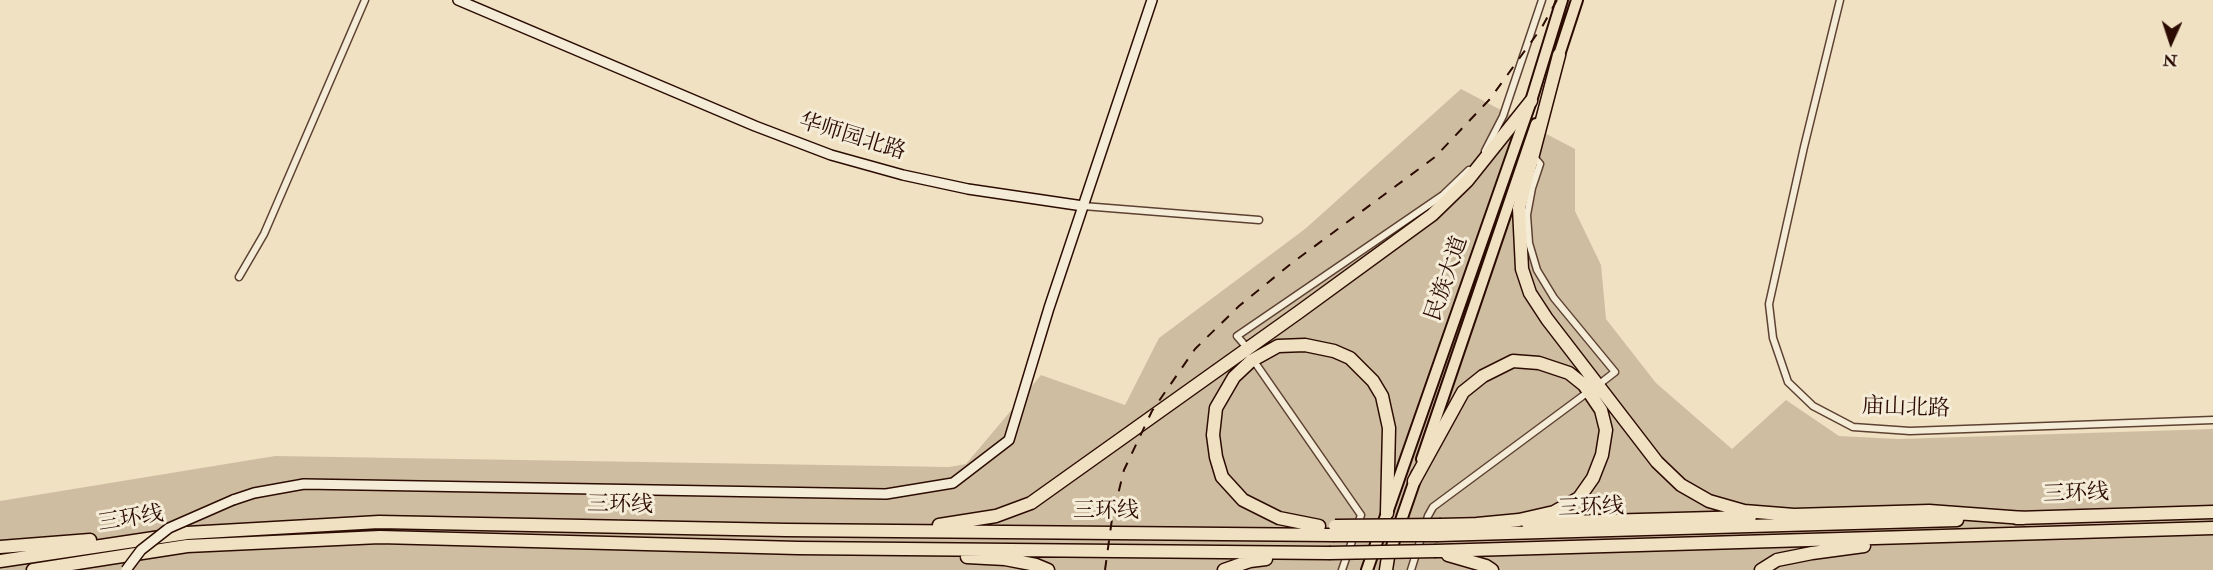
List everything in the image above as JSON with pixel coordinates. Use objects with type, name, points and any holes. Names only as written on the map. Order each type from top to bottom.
[{"type":"highway","points":[[1559,55],[1519,208],[1521,260],[1530,293],[1547,319],[1657,462],[1681,485],[1709,501],[1744,511],[1794,515]]},
{"type":"highway","points":[[932,525],[996,516],[1031,503],[1069,477],[1432,215],[1467,181],[1531,101]]},
{"type":"highway","points":[[1334,530],[1279,518],[1243,500],[1222,477],[1216,458],[1213,435],[1216,408],[1234,377],[1251,361],[1278,346],[1305,345],[1334,351],[1350,358],[1378,389],[1382,396],[1389,428],[1387,513]]},
{"type":"highway","points":[[1414,482],[1463,392],[1483,376],[1513,361],[1539,363],[1569,373],[1584,385],[1600,410],[1606,430],[1602,455],[1593,478],[1579,498],[1554,512],[1519,520],[1440,530]]},
{"type":"highway","points":[[1477,524],[1929,511],[2024,518]]},
{"type":"highway","name":"三环线","points":[[0,561],[187,532],[379,522],[624,528],[1440,530],[2213,512]]},
{"type":"highway","points":[[624,528],[660,522],[1137,528],[1319,526]]},
{"type":"highway","name":"三环线","points":[[33,570],[187,546],[380,537],[798,548],[1329,553],[2213,528]]},
{"type":"highway","points":[[0,547],[187,532]]},
{"type":"highway","points":[[1761,570],[1777,560],[1812,553],[1936,537]]},
{"type":"highway","points":[[86,570],[187,546]]},
{"type":"highway","points":[[798,548],[1005,559],[1036,565],[1048,570]]},
{"type":"highway","points":[[1436,551],[1486,566],[1492,570]]},
{"type":"highway","points":[[1224,570],[1250,561],[1329,553]]},
{"type":"highway","points":[[1385,570],[1389,557]]},
{"type":"main road","name":"华师园北路","points":[[458,0],[754,126],[831,155],[903,175],[968,189],[1083,206]]},
{"type":"main road","points":[[126,570],[141,550],[169,528],[254,493],[304,484],[886,494],[953,483],[1009,440],[1083,206],[1152,0]]},
{"type":"main road","name":"民族大道","points":[[1366,570],[1531,101],[1562,0]]},
{"type":"main road","name":"民族大道","points":[[1389,557],[1576,0]]},
{"type":"street","points":[[239,277],[264,234],[365,0]]},
{"type":"street","points":[[1243,344],[1237,336],[1443,195],[1479,158],[1503,116],[1542,0]]},
{"type":"street","name":"庙山北路","points":[[1840,0],[1769,304],[1773,338],[1788,382],[1813,406],[1853,427],[1910,431],[2213,420]]},
{"type":"street","points":[[1533,156],[1540,164],[1532,188],[1527,215],[1529,243],[1537,270],[1554,298],[1615,372],[1602,382]]},
{"type":"street","name":"华师园北路","points":[[1083,206],[1259,220]]},
{"type":"street","points":[[1256,364],[1361,515],[1342,570]]},
{"type":"street","points":[[1411,570],[1433,507],[1584,395]]},
{"type":"shaded area","points":[[1461,89],[1575,149],[1575,211],[1601,265],[1606,319],[1656,383],[1732,449],[1786,400],[1839,436],[1898,439],[2213,429],[2213,570],[0,570],[0,501],[275,456],[949,467],[966,464],[1041,375],[1125,405],[1159,338],[1305,229]]},
{"type":"railway","points":[[1105,570],[1112,519],[1124,470],[1152,411],[1195,349],[1239,306],[1292,263],[1435,157],[1490,99],[1542,27],[1557,0]]}]
